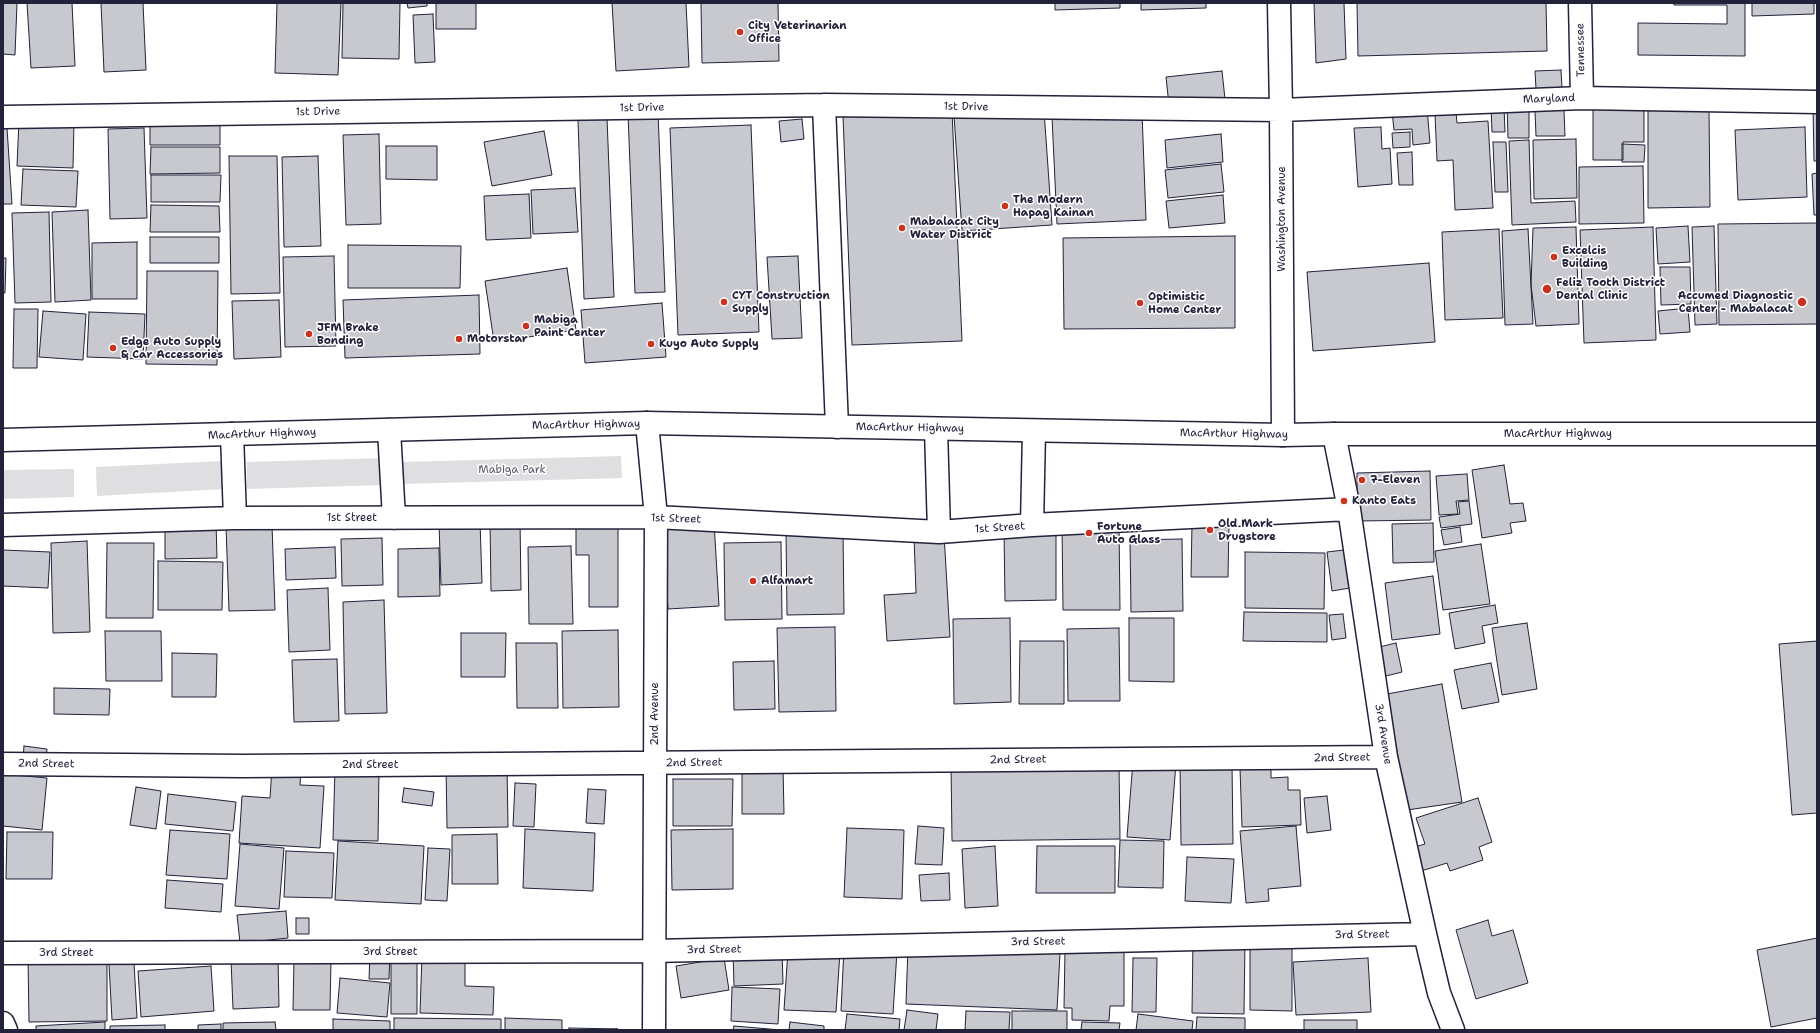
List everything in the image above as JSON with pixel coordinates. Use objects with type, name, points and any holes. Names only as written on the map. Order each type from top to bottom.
[{"type":"main road","name":"Washington Avenue","points":[[1279,3],[1283,435]]},
{"type":"main road","name":"Tennessee","points":[[1580,3],[1582,98]]},
{"type":"main road","name":"Maryland","points":[[1281,110],[1582,98],[1817,102]]},
{"type":"main road","name":"1st Drive","points":[[3,117],[27,115],[824,106],[1281,110]]},
{"type":"main road","points":[[824,106],[837,427]]},
{"type":"main road","name":"MacArthur Highway","points":[[3,440],[648,423],[1283,435],[1817,434]]},
{"type":"main road","name":"2nd Avenue","points":[[648,423],[656,517],[653,951],[654,1030]]},
{"type":"main road","points":[[936,429],[939,532]]},
{"type":"main road","points":[[389,430],[394,518]]},
{"type":"main road","points":[[1032,525],[1034,431]]},
{"type":"main road","points":[[232,434],[235,518]]},
{"type":"main road","name":"3rd Avenue","points":[[1334,434],[1349,509],[1386,757],[1425,934],[1440,993],[1453,1030]]},
{"type":"main road","name":"1st Street","points":[[3,524],[235,518],[656,517],[939,532],[1032,525],[1349,509]]},
{"type":"main road","name":"2nd Street","points":[[3,764],[243,766],[655,764],[1386,757]]},
{"type":"main road","name":"3rd Street","points":[[3,953],[653,951],[1425,934]]},
{"type":"main road","points":[[3,1023],[6,1030]]},
{"type":"green space","name":"Mabiga Park","points":[[621,456],[622,478],[402,484],[402,462]]},
{"type":"green space","points":[[383,458],[384,485],[247,489],[247,462]]},
{"type":"green space","points":[[223,461],[225,489],[97,496],[96,467]]},
{"type":"green space","points":[[74,469],[74,497],[3,499],[3,470]]},
{"type":"building","points":[[3,3],[17,3],[15,55],[3,54]]},
{"type":"building","points":[[27,3],[72,3],[75,66],[31,68]]},
{"type":"building","points":[[101,3],[143,3],[146,70],[104,72]]},
{"type":"building","points":[[277,3],[341,3],[338,75],[275,73]]},
{"type":"building","points":[[343,3],[400,3],[399,59],[342,58]]},
{"type":"building","points":[[407,3],[427,3],[427,6],[408,8]]},
{"type":"building","points":[[436,3],[476,3],[476,29],[436,29]]},
{"type":"building","points":[[612,3],[686,3],[689,67],[616,71]]},
{"type":"building","name":"City Veterinarian Office","points":[[701,3],[778,3],[779,61],[702,63]]},
{"type":"building","points":[[1055,3],[1120,3],[1120,8],[1055,10]]},
{"type":"building","points":[[1141,3],[1206,3],[1206,8],[1141,10]]},
{"type":"building","points":[[1314,3],[1344,3],[1346,59],[1316,63]]},
{"type":"building","points":[[1357,3],[1546,3],[1547,51],[1358,56]]},
{"type":"building","points":[[1674,3],[1745,3],[1745,56],[1638,55],[1638,23],[1727,24],[1727,5],[1674,5]]},
{"type":"building","points":[[1752,3],[1814,3],[1814,14],[1752,16]]},
{"type":"building","points":[[433,14],[435,62],[415,63],[413,15]]},
{"type":"building","points":[[1561,70],[1562,88],[1536,89],[1535,71]]},
{"type":"building","points":[[1222,71],[1225,99],[1169,105],[1166,77]]},
{"type":"building","points":[[1507,103],[1529,103],[1529,138],[1508,138]]},
{"type":"building","points":[[1504,106],[1505,132],[1492,132],[1491,107]]},
{"type":"building","points":[[1593,106],[1644,106],[1644,142],[1623,142],[1623,160],[1593,160]]},
{"type":"building","points":[[1813,107],[1817,107],[1817,161],[1814,161]]},
{"type":"building","points":[[1427,108],[1430,143],[1413,145],[1412,129],[1394,130],[1392,111]]},
{"type":"building","points":[[1709,108],[1710,207],[1648,208],[1648,109]]},
{"type":"building","points":[[1044,110],[1052,225],[962,231],[954,116]]},
{"type":"building","points":[[1564,110],[1565,136],[1536,136],[1535,111]]},
{"type":"building","name":"Mabalacat City Water District","points":[[952,111],[962,341],[852,345],[843,116]]},
{"type":"building","points":[[658,112],[665,292],[635,293],[628,114]]},
{"type":"building","points":[[1142,112],[1146,220],[1057,224],[1052,117]]},
{"type":"building","points":[[1456,112],[1457,123],[1488,121],[1493,208],[1455,210],[1453,160],[1437,161],[1435,114]]},
{"type":"building","points":[[607,118],[614,297],[584,299],[578,120]]},
{"type":"building","points":[[150,119],[220,119],[220,145],[150,145]]},
{"type":"building","points":[[802,119],[804,139],[781,142],[779,121]]},
{"type":"building","points":[[19,120],[74,122],[73,168],[17,166]]},
{"type":"building","points":[[751,125],[759,332],[678,335],[670,128]]},
{"type":"building","points":[[1381,127],[1382,149],[1390,148],[1392,184],[1358,187],[1354,128]]},
{"type":"building","points":[[1805,127],[1807,197],[1738,200],[1735,130]]},
{"type":"building","points":[[7,128],[12,204],[3,204],[3,129]]},
{"type":"building","points":[[144,128],[147,218],[110,219],[108,129]]},
{"type":"building","points":[[544,131],[552,175],[492,186],[484,142]]},
{"type":"building","points":[[1410,132],[1410,147],[1393,148],[1392,133]]},
{"type":"building","points":[[379,134],[381,224],[346,225],[343,135]]},
{"type":"building","points":[[1221,134],[1223,162],[1167,168],[1165,140]]},
{"type":"building","points":[[1576,139],[1577,198],[1534,199],[1533,140]]},
{"type":"building","points":[[1529,140],[1531,203],[1575,201],[1576,222],[1512,225],[1509,141]]},
{"type":"building","points":[[1493,142],[1506,142],[1508,192],[1495,192]]},
{"type":"building","points":[[1622,144],[1645,145],[1644,162],[1622,162]]},
{"type":"building","points":[[386,146],[437,146],[437,180],[386,179]]},
{"type":"building","points":[[151,147],[220,147],[220,173],[150,174]]},
{"type":"building","points":[[1412,152],[1413,185],[1399,185],[1397,153]]},
{"type":"building","points":[[229,156],[277,156],[280,293],[231,294]]},
{"type":"building","points":[[318,156],[321,246],[284,247],[282,157]]},
{"type":"building","points":[[1221,164],[1224,192],[1168,198],[1165,170]]},
{"type":"building","points":[[1643,166],[1644,223],[1579,224],[1579,167]]},
{"type":"building","points":[[23,169],[78,171],[76,207],[21,205]]},
{"type":"building","points":[[1817,173],[1817,215],[1814,215],[1812,174]]},
{"type":"building","points":[[151,175],[221,175],[220,202],[151,202]]},
{"type":"building","points":[[575,188],[578,232],[533,234],[531,190]]},
{"type":"building","points":[[529,194],[531,238],[486,240],[484,196]]},
{"type":"building","points":[[1223,195],[1225,223],[1169,228],[1166,201]]},
{"type":"building","points":[[151,205],[219,206],[220,232],[150,232]]},
{"type":"building","points":[[88,210],[91,300],[55,302],[52,212]]},
{"type":"building","points":[[49,212],[51,302],[15,303],[12,213]]},
{"type":"building","points":[[1817,223],[1817,324],[1719,325],[1718,224]]},
{"type":"building","points":[[1688,226],[1690,262],[1658,264],[1656,228]]},
{"type":"building","points":[[1714,226],[1717,324],[1695,325],[1692,227]]},
{"type":"building","name":"Excelcis Building","points":[[1576,227],[1579,324],[1536,326],[1531,285],[1533,228]]},
{"type":"building","points":[[1653,227],[1656,340],[1584,343],[1580,230]]},
{"type":"building","points":[[1499,229],[1503,318],[1445,320],[1442,232]]},
{"type":"building","points":[[1528,229],[1533,324],[1505,325],[1502,231]]},
{"type":"building","points":[[1235,236],[1235,328],[1064,329],[1063,238]]},
{"type":"building","points":[[150,237],[219,237],[219,263],[150,263]]},
{"type":"building","points":[[137,242],[137,299],[92,299],[92,243]]},
{"type":"building","points":[[348,245],[461,246],[460,288],[348,288]]},
{"type":"building","points":[[334,256],[336,346],[285,347],[283,257]]},
{"type":"building","points":[[798,256],[802,338],[772,339],[767,257]]},
{"type":"building","points":[[3,258],[6,258],[5,293],[3,293]]},
{"type":"building","points":[[1429,263],[1435,342],[1313,351],[1307,272]]},
{"type":"building","points":[[1660,267],[1690,267],[1691,304],[1661,305]]},
{"type":"building","points":[[567,268],[576,330],[494,342],[485,281]]},
{"type":"building","points":[[147,271],[218,271],[217,365],[146,364]]},
{"type":"building","points":[[479,295],[480,354],[345,358],[343,300]]},
{"type":"building","points":[[279,300],[281,357],[234,359],[232,301]]},
{"type":"building","points":[[662,303],[666,357],[585,363],[581,310]]},
{"type":"building","points":[[1688,308],[1690,332],[1660,334],[1658,311]]},
{"type":"building","points":[[14,309],[38,309],[37,368],[13,368]]},
{"type":"building","points":[[43,311],[86,314],[83,360],[39,357]]},
{"type":"building","points":[[89,312],[145,314],[143,359],[87,357]]},
{"type":"building","points":[[1504,465],[1510,504],[1523,503],[1526,521],[1510,523],[1512,533],[1482,538],[1472,470]]},
{"type":"building","points":[[1430,471],[1431,520],[1357,521],[1357,473]]},
{"type":"building","points":[[1467,474],[1469,500],[1456,501],[1458,514],[1439,515],[1436,476]]},
{"type":"building","points":[[1469,501],[1472,524],[1441,528],[1439,517],[1460,514],[1458,502]]},
{"type":"building","points":[[520,519],[521,590],[491,591],[490,520]]},
{"type":"building","points":[[216,521],[217,558],[165,559],[165,523]]},
{"type":"building","points":[[480,521],[482,583],[441,585],[439,523]]},
{"type":"building","points":[[714,522],[719,606],[668,609],[663,525]]},
{"type":"building","points":[[1433,523],[1434,562],[1393,563],[1392,524]]},
{"type":"building","points":[[576,524],[618,524],[618,607],[589,607],[589,555],[576,555]]},
{"type":"building","points":[[1192,524],[1229,524],[1228,577],[1191,577]]},
{"type":"building","points":[[272,525],[275,610],[229,611],[226,527]]},
{"type":"building","points":[[1119,525],[1120,610],[1063,610],[1062,526]]},
{"type":"building","points":[[1460,527],[1462,542],[1444,545],[1441,530]]},
{"type":"building","points":[[1004,528],[1056,528],[1056,600],[1005,601]]},
{"type":"building","points":[[843,530],[844,614],[787,615],[786,531]]},
{"type":"building","points":[[944,534],[950,637],[887,641],[884,595],[916,593],[914,536]]},
{"type":"building","points":[[382,538],[383,585],[342,586],[341,539]]},
{"type":"building","points":[[1182,539],[1183,611],[1131,612],[1130,540]]},
{"type":"building","points":[[87,541],[90,632],[53,633],[51,543]]},
{"type":"building","name":"Alfamart","points":[[781,542],[782,619],[725,620],[724,543]]},
{"type":"building","points":[[107,543],[154,543],[153,618],[106,618]]},
{"type":"building","points":[[1481,544],[1490,604],[1443,610],[1435,551]]},
{"type":"building","points":[[571,546],[573,624],[529,624],[528,547]]},
{"type":"building","points":[[335,547],[336,578],[286,580],[285,549]]},
{"type":"building","points":[[439,548],[440,596],[398,597],[398,549]]},
{"type":"building","points":[[3,550],[50,552],[48,588],[3,586]]},
{"type":"building","points":[[1344,550],[1350,588],[1332,591],[1327,552]]},
{"type":"building","points":[[1245,552],[1325,553],[1324,609],[1245,608]]},
{"type":"building","points":[[158,561],[223,562],[222,610],[158,610]]},
{"type":"building","points":[[1433,576],[1440,634],[1392,640],[1385,583]]},
{"type":"building","points":[[328,588],[330,650],[289,652],[287,590]]},
{"type":"building","points":[[384,600],[387,713],[345,714],[343,602]]},
{"type":"building","points":[[1495,605],[1498,623],[1482,626],[1485,643],[1455,649],[1449,613]]},
{"type":"building","points":[[1244,612],[1327,613],[1327,642],[1243,641]]},
{"type":"building","points":[[1343,614],[1346,638],[1332,640],[1329,615]]},
{"type":"building","points":[[1010,618],[1011,702],[954,704],[953,619]]},
{"type":"building","points":[[1129,618],[1174,618],[1174,682],[1129,681]]},
{"type":"building","points":[[1527,623],[1537,689],[1502,695],[1492,628]]},
{"type":"building","points":[[835,627],[836,711],[779,712],[777,628]]},
{"type":"building","points":[[1119,628],[1120,701],[1068,701],[1067,629]]},
{"type":"building","points":[[618,630],[619,707],[563,708],[562,631]]},
{"type":"building","points":[[105,631],[161,631],[162,681],[106,681]]},
{"type":"building","points":[[461,633],[506,633],[505,677],[461,677]]},
{"type":"building","points":[[1020,641],[1064,641],[1064,704],[1019,704]]},
{"type":"building","points":[[1817,641],[1817,813],[1792,815],[1779,644]]},
{"type":"building","points":[[516,643],[557,643],[558,708],[517,708]]},
{"type":"building","points":[[1396,643],[1402,672],[1378,678],[1371,649]]},
{"type":"building","points":[[172,653],[217,654],[216,697],[172,697]]},
{"type":"building","points":[[337,659],[339,721],[294,722],[292,660]]},
{"type":"building","points":[[774,661],[775,709],[734,710],[733,662]]},
{"type":"building","points":[[1491,663],[1499,702],[1462,709],[1454,670]]},
{"type":"building","points":[[1442,684],[1462,802],[1407,810],[1387,694]]},
{"type":"building","points":[[54,688],[110,689],[109,715],[54,714]]},
{"type":"building","points":[[24,746],[47,749],[46,761],[23,759]]},
{"type":"building","points":[[1133,761],[1176,763],[1170,840],[1127,837]]},
{"type":"building","points":[[1119,763],[1120,839],[952,841],[951,764]]},
{"type":"building","points":[[1180,764],[1232,764],[1233,844],[1181,845]]},
{"type":"building","points":[[507,765],[508,827],[447,828],[446,766]]},
{"type":"building","points":[[783,766],[784,814],[742,814],[742,767]]},
{"type":"building","points":[[272,767],[301,768],[300,785],[324,786],[320,848],[239,843],[242,796],[270,798]]},
{"type":"building","points":[[1271,767],[1271,778],[1288,777],[1288,790],[1300,790],[1301,825],[1242,827],[1240,768]]},
{"type":"building","points":[[335,768],[379,768],[378,841],[333,840]]},
{"type":"building","points":[[3,774],[47,778],[42,830],[3,826]]},
{"type":"building","points":[[673,779],[733,779],[732,826],[673,826]]},
{"type":"building","points":[[515,783],[536,784],[534,827],[513,826]]},
{"type":"building","points":[[136,787],[161,791],[156,829],[130,825]]},
{"type":"building","points":[[404,788],[434,792],[432,806],[402,802]]},
{"type":"building","points":[[588,789],[606,790],[604,824],[586,823]]},
{"type":"building","points":[[168,794],[236,802],[233,831],[165,824]]},
{"type":"building","points":[[1327,796],[1331,830],[1307,833],[1304,798]]},
{"type":"building","points":[[1478,798],[1492,842],[1479,847],[1483,860],[1450,871],[1447,863],[1418,872],[1411,848],[1425,844],[1416,818]]},
{"type":"building","points":[[918,826],[944,828],[942,865],[915,864]]},
{"type":"building","points":[[1296,826],[1301,886],[1268,889],[1269,901],[1246,903],[1240,831]]},
{"type":"building","points":[[847,828],[904,830],[902,899],[844,897]]},
{"type":"building","points":[[525,829],[595,833],[593,891],[523,888]]},
{"type":"building","points":[[733,829],[733,889],[672,890],[671,830]]},
{"type":"building","points":[[170,830],[230,834],[227,879],[166,875]]},
{"type":"building","points":[[7,832],[53,832],[52,879],[6,879]]},
{"type":"building","points":[[497,834],[498,884],[452,884],[452,835]]},
{"type":"building","points":[[1120,840],[1164,841],[1163,888],[1118,887]]},
{"type":"building","points":[[338,841],[424,846],[421,904],[335,900]]},
{"type":"building","points":[[240,844],[284,848],[279,909],[235,906]]},
{"type":"building","points":[[995,846],[998,906],[965,908],[962,849]]},
{"type":"building","points":[[1037,846],[1115,846],[1115,893],[1036,893]]},
{"type":"building","points":[[428,848],[450,849],[447,901],[425,900]]},
{"type":"building","points":[[286,851],[334,853],[332,898],[284,897]]},
{"type":"building","points":[[1187,857],[1234,859],[1231,903],[1185,901]]},
{"type":"building","points":[[949,873],[950,900],[921,901],[919,875]]},
{"type":"building","points":[[167,880],[223,884],[221,912],[165,908]]},
{"type":"building","points":[[286,911],[288,938],[240,943],[237,915]]},
{"type":"building","points":[[296,918],[309,918],[309,934],[296,934]]},
{"type":"building","points":[[1488,920],[1492,936],[1513,930],[1528,983],[1476,999],[1456,930]]},
{"type":"building","points":[[1817,938],[1817,1018],[1771,1027],[1757,950]]},
{"type":"building","points":[[1193,940],[1245,941],[1244,1014],[1192,1013]]},
{"type":"building","points":[[908,947],[1060,953],[1057,1010],[906,1004]]},
{"type":"building","points":[[1250,947],[1292,947],[1292,1011],[1250,1010]]},
{"type":"building","points":[[844,948],[897,951],[893,1014],[841,1011]]},
{"type":"building","points":[[782,949],[783,984],[734,986],[733,951]]},
{"type":"building","points":[[788,950],[840,952],[836,1012],[784,1010]]},
{"type":"building","points":[[1065,951],[1124,952],[1124,1006],[1110,1006],[1109,1021],[1072,1020],[1072,1008],[1064,1008]]},
{"type":"building","points":[[391,952],[417,953],[417,1014],[391,1014]]},
{"type":"building","points":[[370,953],[390,953],[389,979],[369,979]]},
{"type":"building","points":[[422,955],[465,956],[465,986],[494,987],[493,1015],[420,1013]]},
{"type":"building","points":[[107,956],[107,1021],[29,1022],[28,958]]},
{"type":"building","points":[[278,958],[279,1007],[233,1009],[231,960]]},
{"type":"building","points":[[294,958],[331,959],[330,1010],[293,1010]]},
{"type":"building","points":[[724,958],[729,990],[681,998],[676,966]]},
{"type":"building","points":[[1133,958],[1157,958],[1156,1012],[1132,1012]]},
{"type":"building","points":[[1368,958],[1371,1012],[1296,1015],[1293,962]]},
{"type":"building","points":[[134,962],[137,1018],[112,1020],[109,964]]},
{"type":"building","points":[[211,966],[214,1011],[141,1017],[138,971]]},
{"type":"building","points":[[340,978],[390,983],[387,1017],[337,1013]]},
{"type":"building","points":[[732,987],[780,989],[778,1024],[731,1021]]},
{"type":"building","points":[[907,1010],[938,1014],[936,1030],[904,1030]]},
{"type":"building","points":[[966,1011],[1010,1012],[1009,1030],[965,1030]]},
{"type":"building","points":[[1012,1011],[1067,1011],[1067,1030],[1012,1030]]},
{"type":"building","points":[[847,1014],[900,1019],[899,1030],[845,1030]]},
{"type":"building","points":[[1138,1014],[1193,1021],[1192,1030],[1136,1030]]},
{"type":"building","points":[[1197,1017],[1245,1018],[1245,1030],[1196,1030]]},
{"type":"building","points":[[394,1018],[501,1019],[501,1030],[394,1030]]},
{"type":"building","points":[[505,1018],[562,1020],[562,1030],[505,1030]]},
{"type":"building","points":[[333,1019],[390,1021],[390,1030],[333,1030]]},
{"type":"building","points":[[1304,1020],[1357,1020],[1357,1030],[1304,1030]]},
{"type":"building","points":[[105,1022],[105,1030],[36,1030],[36,1026]]},
{"type":"building","points":[[275,1022],[276,1030],[223,1030],[223,1023]]},
{"type":"building","points":[[790,1022],[824,1026],[824,1030],[789,1030]]},
{"type":"building","points":[[1082,1022],[1120,1023],[1119,1030],[1081,1030]]},
{"type":"building","points":[[221,1024],[221,1030],[198,1030],[198,1025]]},
{"type":"building","points":[[165,1025],[165,1030],[110,1030],[110,1026]]},
{"type":"building","points":[[734,1026],[781,1030],[733,1030]]},
{"type":"building","points":[[569,1028],[618,1029],[569,1030]]},
{"type":"place","name":"City Veterinarian Office","points":[[740,32]]},
{"type":"place","name":"The Modern Hapag Kainan","points":[[1005,206]]},
{"type":"place","name":"Mabalacat City Water District","points":[[902,228]]},
{"type":"place","name":"Excelcis Building","points":[[1554,257]]},
{"type":"place","name":"Feliz Tooth District Dental Clinic","points":[[1547,289]]},
{"type":"place","name":"CYT Construction Supply","points":[[724,302]]},
{"type":"place","name":"Accumed Diagnostic Center - Mabalacat","points":[[1802,302]]},
{"type":"place","name":"Optimistic Home Center","points":[[1140,303]]},
{"type":"place","name":"Mabiga Paint Center","points":[[526,326]]},
{"type":"place","name":"JFM Brake Bonding","points":[[309,334]]},
{"type":"place","name":"Motorstar","points":[[459,339]]},
{"type":"place","name":"Kuyo Auto Supply","points":[[651,344]]},
{"type":"place","name":"Edge Auto Supply & Car Accessories","points":[[113,348]]},
{"type":"place","name":"7-Eleven","points":[[1362,480]]},
{"type":"place","name":"Kanto Eats","points":[[1344,501]]},
{"type":"place","name":"Old Mark Drugstore","points":[[1210,530]]},
{"type":"place","name":"Fortune Auto Glass","points":[[1089,533]]},
{"type":"place","name":"Alfamart","points":[[753,581]]}]
